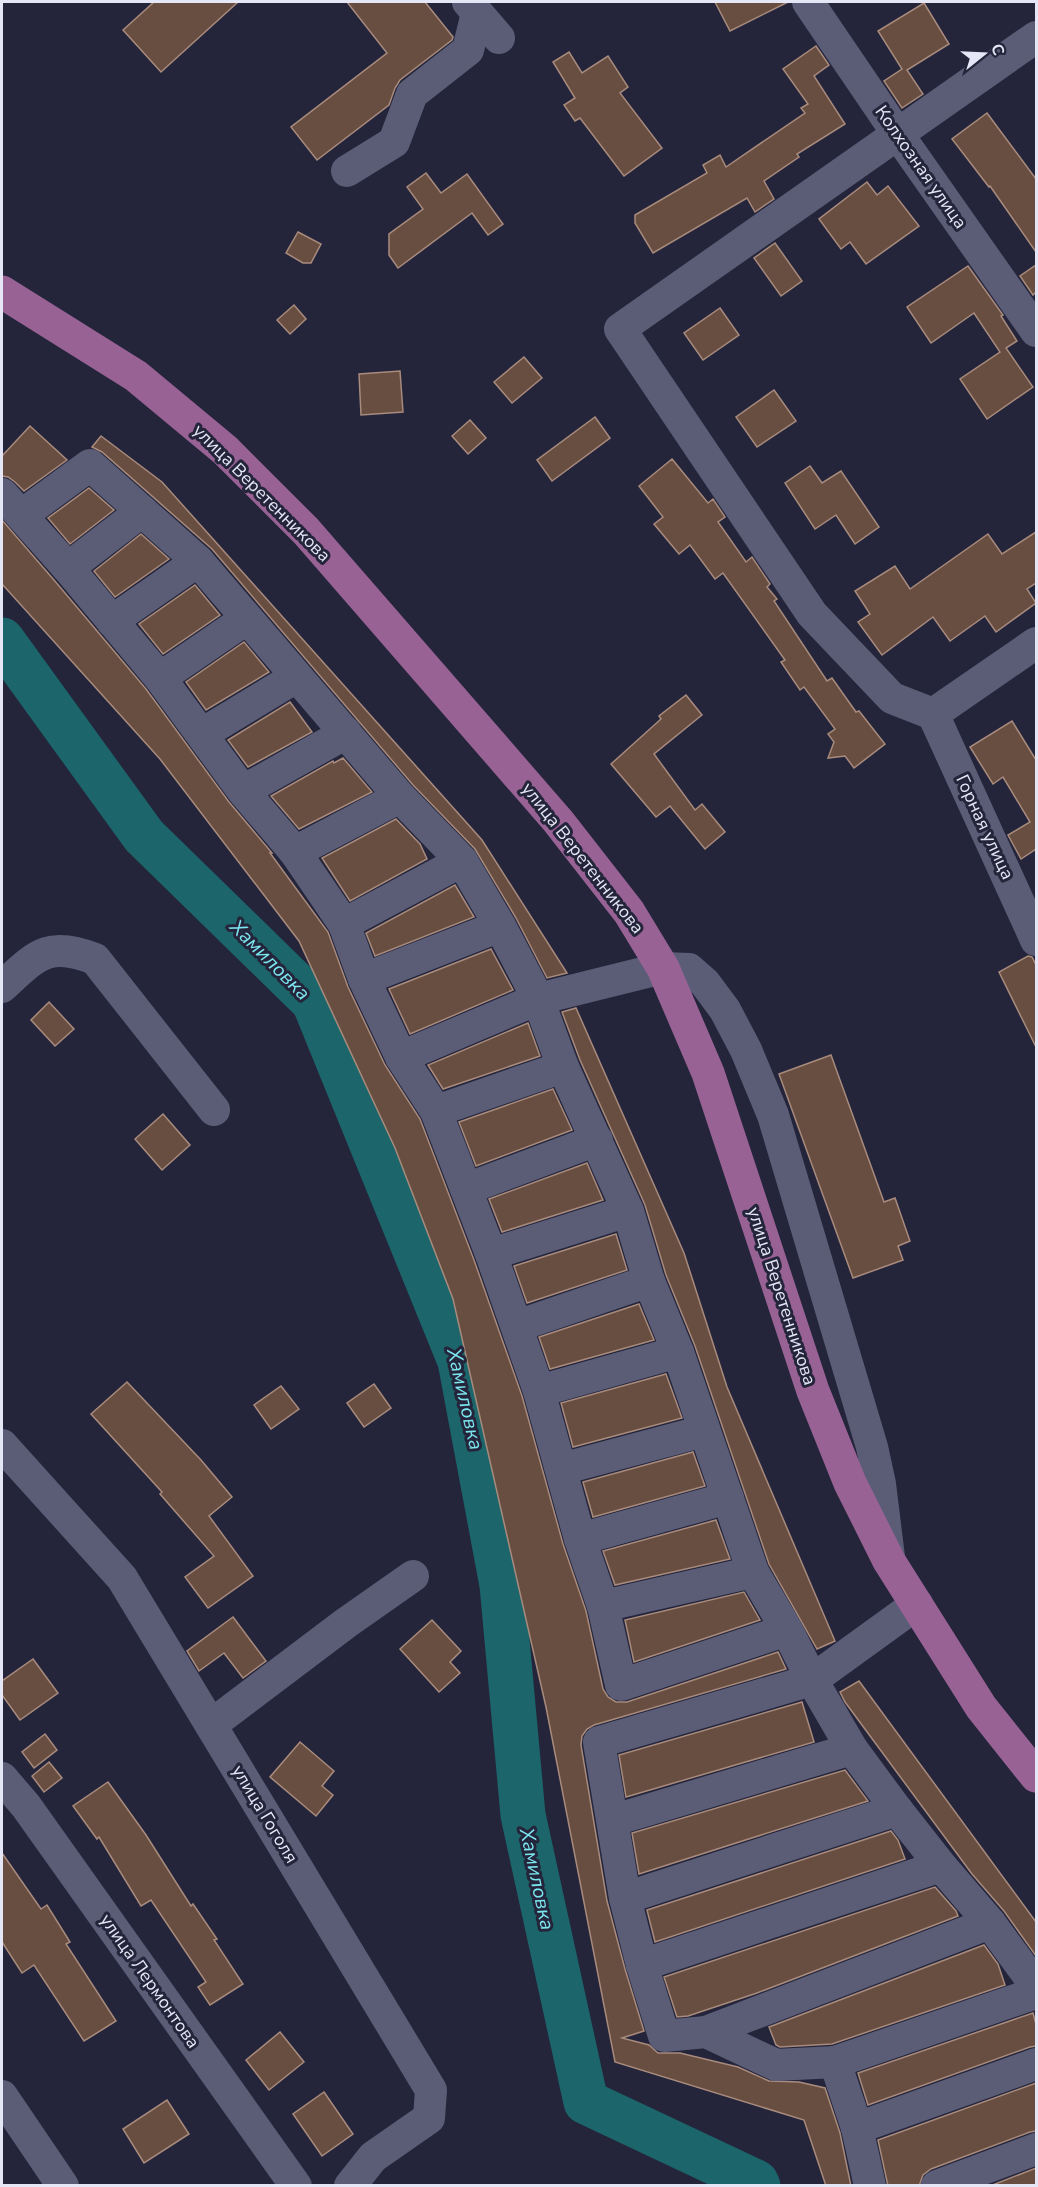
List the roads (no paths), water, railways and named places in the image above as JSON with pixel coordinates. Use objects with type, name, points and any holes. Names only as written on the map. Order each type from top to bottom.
[{"type":"main road","name":"улица Веретенникова","points":[[2,292],[136,376],[225,450],[306,531],[558,821],[629,912],[663,968],[708,1073],[813,1391],[850,1484],[889,1561],[981,1707],[1036,1776]]},
{"type":"street","name":"Колхозная улица","points":[[808,2],[1036,331]]},
{"type":"street","points":[[472,7],[500,38]]},
{"type":"street","points":[[347,171],[394,142],[412,94],[468,50],[472,7]]},
{"type":"street","points":[[1036,37],[620,329],[812,614],[892,698],[933,714],[1036,643]]},
{"type":"street","points":[[787,1630],[621,1685],[603,1606],[580,1539],[539,1391],[491,1254],[436,1111],[401,1057],[364,979],[344,924],[295,852],[243,791],[160,678],[12,504],[90,465],[198,561],[400,797],[462,861],[500,926],[537,999],[563,1067],[628,1211],[649,1281],[678,1352],[753,1572],[787,1630],[812,1680],[852,1749],[940,1866],[990,1923],[1036,1986]]},
{"type":"street","points":[[68,568],[142,511]]},
{"type":"street","points":[[112,621],[198,561]]},
{"type":"street","points":[[160,678],[246,619]]},
{"type":"street","points":[[202,734],[296,676]]},
{"type":"street","name":"Горная улица","points":[[933,714],[1036,940]]},
{"type":"street","points":[[243,791],[346,733]]},
{"type":"street","points":[[295,852],[400,797]]},
{"type":"street","points":[[344,924],[462,861]]},
{"type":"street","points":[[364,979],[500,926]]},
{"type":"street","points":[[2,987],[33,958],[54,950],[79,952],[95,959],[214,1110]]},
{"type":"street","points":[[401,1057],[537,999],[663,968],[689,969],[705,983],[725,1010],[746,1050],[773,1115],[872,1447],[880,1484],[889,1561]]},
{"type":"street","points":[[436,1111],[563,1067]]},
{"type":"street","points":[[466,1189],[597,1140]]},
{"type":"street","points":[[491,1254],[628,1211]]},
{"type":"street","points":[[517,1326],[649,1281]]},
{"type":"street","points":[[539,1391],[678,1352]]},
{"type":"street","points":[[561,1469],[704,1431]]},
{"type":"street","name":"улица Гоголя","points":[[2,1445],[122,1578],[431,2090],[429,2118],[373,2157],[350,2186]]},
{"type":"street","points":[[580,1539],[728,1498]]},
{"type":"street","points":[[603,1606],[753,1572]]},
{"type":"street","points":[[211,1725],[346,1623],[413,1576]]},
{"type":"street","points":[[917,1604],[812,1680],[599,1742],[614,1820],[625,1898],[642,1965],[664,2036],[706,2032],[990,1923]]},
{"type":"street","points":[[614,1820],[852,1749]]},
{"type":"street","name":"улица Лермонтова","points":[[2,1778],[26,1806],[296,2186]]},
{"type":"street","points":[[625,1898],[897,1810]]},
{"type":"street","points":[[642,1965],[940,1866]]},
{"type":"street","points":[[706,2032],[776,2065],[835,2062],[1036,1993]]},
{"type":"street","points":[[835,2062],[857,2128],[870,2186]]},
{"type":"street","points":[[857,2128],[1036,2064]]},
{"type":"street","points":[[2,2096],[63,2186]]},
{"type":"street","points":[[937,2186],[1036,2149]]},
{"type":"waterway","name":"Хамиловка","points":[[2,640],[144,836],[314,1002],[460,1361],[502,1585],[523,1815],[586,2102],[756,2182],[758,2186]]}]
